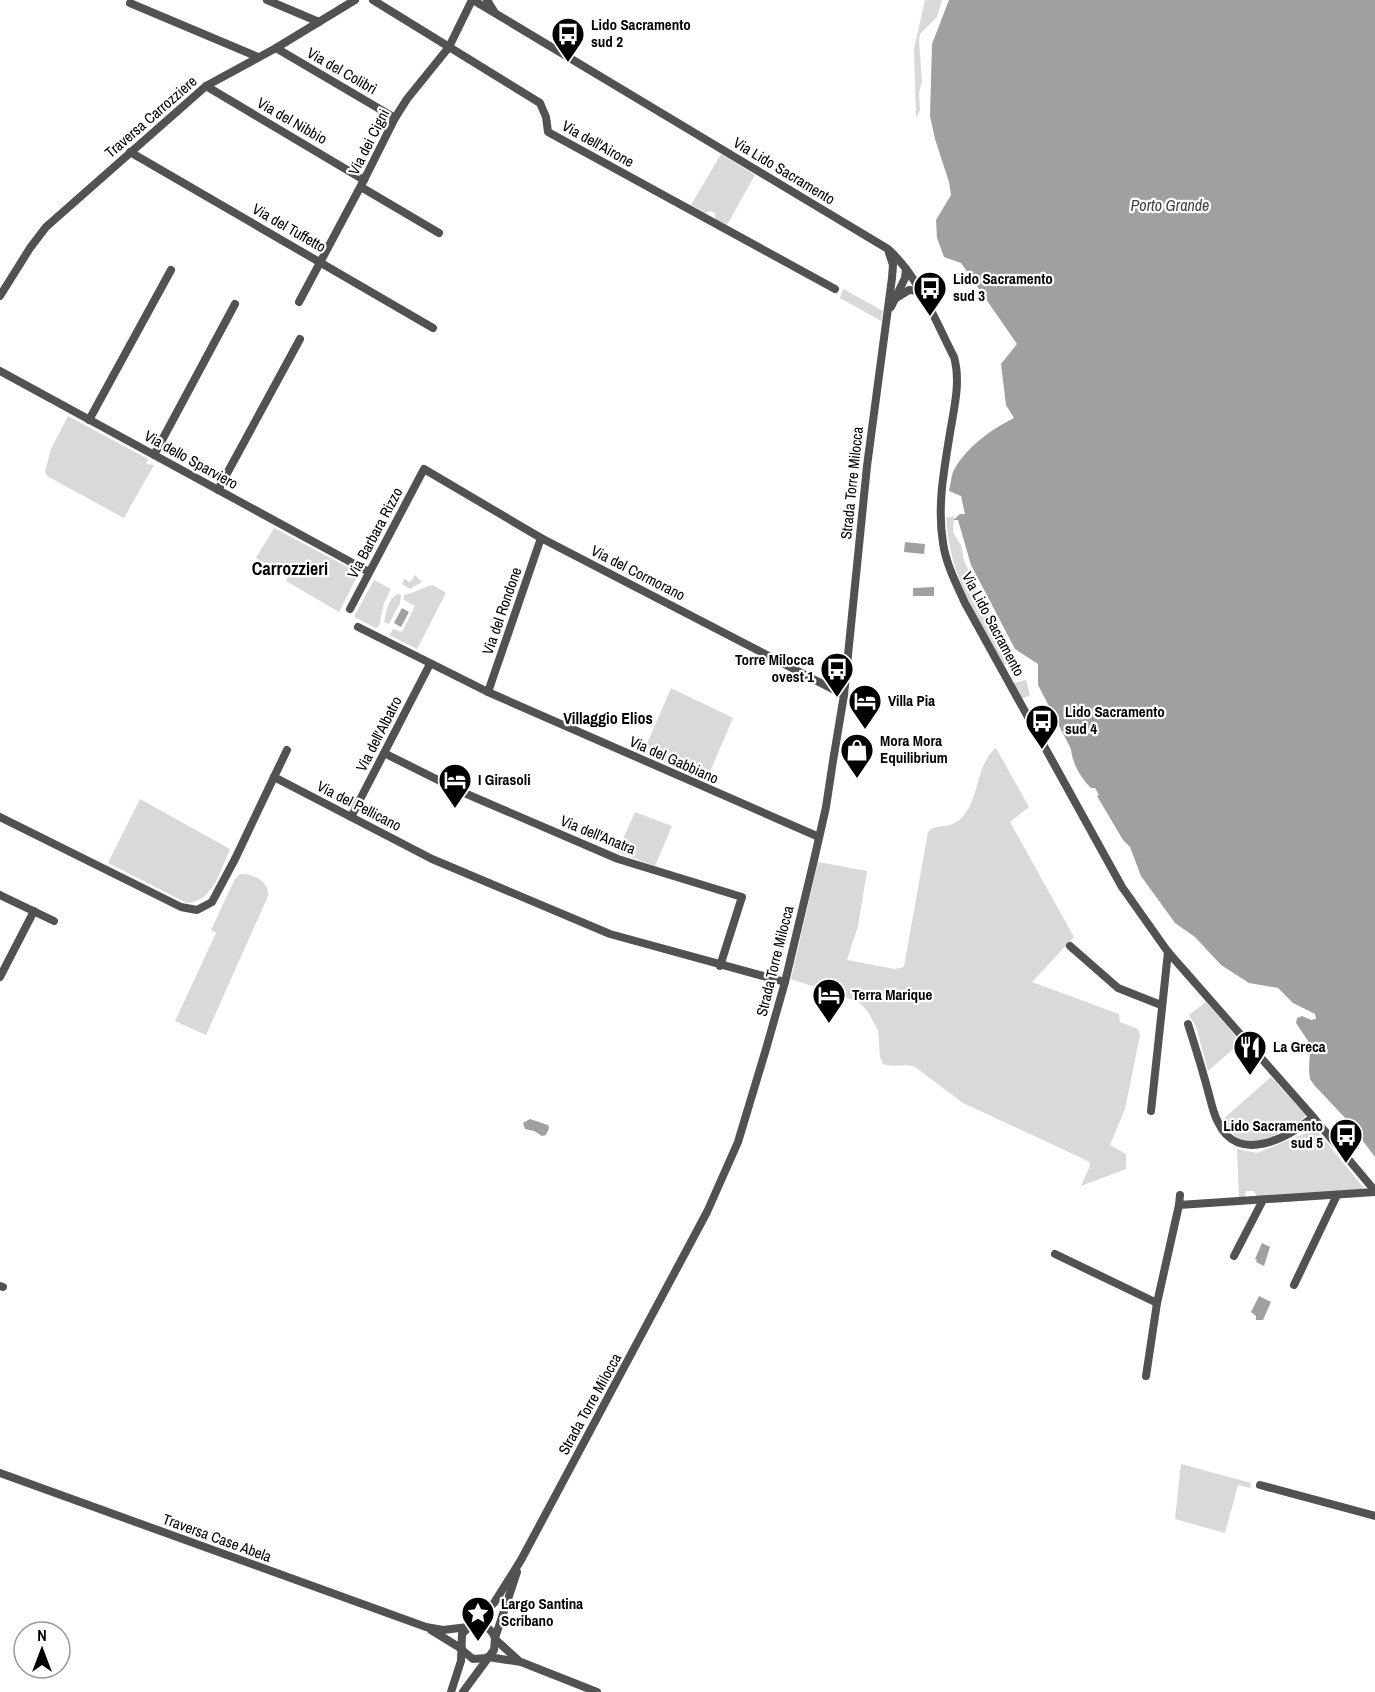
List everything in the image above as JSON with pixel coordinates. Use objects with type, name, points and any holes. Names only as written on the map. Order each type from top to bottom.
[{"type":"street","points":[[267,0],[320,22]]},
{"type":"street","name":"Traversa Carrozziere","points":[[0,296],[46,227],[206,86],[276,48],[355,0]]},
{"type":"street","name":"Via dell'Airone","points":[[373,0],[540,103],[544,108],[548,132],[835,289]]},
{"type":"street","name":"Via dei Cigni","points":[[299,302],[394,118],[449,47],[472,0]]},
{"type":"street","name":"Via Lido Sacramento","points":[[472,0],[888,249],[906,269],[921,291],[954,357],[958,375],[940,504],[943,543],[951,572],[971,615],[1116,877],[1167,952],[1313,1117],[1375,1192]]},
{"type":"street","points":[[487,0],[495,13]]},
{"type":"street","points":[[130,3],[258,57]]},
{"type":"street","name":"Via del Colibrì","points":[[276,48],[394,118]]},
{"type":"street","name":"Via del Nibbio","points":[[206,86],[439,233]]},
{"type":"street","name":"Via del Tuffetto","points":[[130,152],[433,328]]},
{"type":"street","name":"Strada Torre Milocca","points":[[521,1560],[707,1212],[738,1142],[785,982],[826,807],[844,695],[870,445],[892,278],[893,265],[888,249]]},
{"type":"street","points":[[887,316],[905,278],[906,269],[900,270],[892,278]]},
{"type":"street","points":[[89,420],[171,270]]},
{"type":"street","points":[[895,299],[909,290],[921,291]]},
{"type":"street","points":[[154,455],[235,304]]},
{"type":"street","points":[[218,490],[300,339]]},
{"type":"street","name":"Via dello Sparviero","points":[[0,371],[369,572]]},
{"type":"street","name":"Via del Cormorano","points":[[423,469],[541,538],[844,695]]},
{"type":"street","name":"Via Barbara Rizzo","points":[[350,609],[423,469]]},
{"type":"street","name":"Via del Rondone","points":[[488,692],[541,538]]},
{"type":"street","name":"Via del Gabbiano","points":[[358,627],[488,692],[819,837]]},
{"type":"street","name":"Via dell'Albatro","points":[[351,817],[430,664]]},
{"type":"street","points":[[0,818],[181,907],[197,910],[212,902],[236,859],[287,750]]},
{"type":"street","name":"Via dell'Anatra","points":[[384,753],[462,792],[618,859],[742,897],[720,966]]},
{"type":"street","name":"Via del Pellicano","points":[[274,777],[432,859],[610,934],[785,982]]},
{"type":"street","points":[[0,895],[54,921]]},
{"type":"street","points":[[0,977],[34,911]]},
{"type":"street","points":[[1070,945],[1118,988],[1161,1005]]},
{"type":"street","points":[[1151,1112],[1167,952]]},
{"type":"street","points":[[1188,1024],[1218,1123],[1232,1139],[1250,1145],[1264,1144],[1300,1128],[1313,1117]]},
{"type":"street","points":[[1179,1205],[1375,1192]]},
{"type":"street","points":[[1146,1376],[1157,1303],[1180,1195]]},
{"type":"street","points":[[1294,1285],[1337,1195]]},
{"type":"street","points":[[1234,1256],[1263,1200]]},
{"type":"street","points":[[1055,1254],[1157,1303]]},
{"type":"street","name":"Traversa Case Abela","points":[[0,1473],[426,1627]]},
{"type":"street","points":[[1260,1485],[1375,1516]]},
{"type":"street","points":[[451,1692],[458,1675],[462,1650],[460,1639],[465,1630],[494,1603],[521,1560]]},
{"type":"street","points":[[463,1692],[494,1650],[495,1639],[521,1560]]},
{"type":"street","points":[[426,1627],[444,1630],[486,1626],[492,1631],[495,1639],[521,1662]]},
{"type":"street","points":[[426,1627],[473,1659],[487,1658],[521,1662],[597,1692]]},
{"type":"shaded area","points":[[925,0],[942,0],[937,17],[920,34],[922,81],[919,93],[920,110],[916,118],[914,49]]},
{"type":"shaded area","points":[[721,154],[755,175],[727,225],[715,219],[715,213],[710,211],[706,213],[691,205]]},
{"type":"shaded area","points":[[843,289],[883,311],[881,321],[840,298]]},
{"type":"shaded area","points":[[68,416],[148,459],[146,464],[154,465],[124,518],[47,476],[45,472],[51,449]]},
{"type":"shaded area","points":[[954,516],[953,532],[961,545],[964,560],[981,601],[987,607],[991,620],[1010,651],[1021,663],[1004,665],[966,595],[948,539],[946,518]]},
{"type":"shaded area","points":[[274,528],[359,573],[339,612],[286,581],[288,576],[256,558]]},
{"type":"shaded area","points":[[415,575],[422,582],[410,589],[402,584],[404,579],[410,582]]},
{"type":"shaded area","points":[[374,580],[391,589],[384,603],[379,626],[376,628],[354,617]]},
{"type":"shaded area","points":[[433,585],[446,593],[417,649],[389,635],[393,629],[402,632],[415,606],[404,600],[404,595]]},
{"type":"shaded area","points":[[398,594],[401,595],[400,603],[389,624],[384,622],[388,606]]},
{"type":"shaded area","points":[[1026,680],[1030,695],[1022,699],[1013,683]]},
{"type":"shaded area","points":[[671,688],[733,718],[706,781],[695,776],[695,772],[689,770],[685,772],[663,762],[658,757],[643,753]]},
{"type":"shaded area","points":[[996,748],[1029,807],[1010,822],[1074,937],[1032,982],[1119,1014],[1120,1022],[1138,1029],[1140,1035],[1125,1109],[1110,1145],[1126,1154],[1126,1169],[1081,1186],[1090,1162],[963,1103],[915,1067],[883,1064],[880,1057],[878,1030],[868,1012],[859,1002],[791,979],[818,862],[867,871],[858,926],[847,960],[895,969],[904,967],[928,832],[936,827],[954,824],[964,815],[973,799],[981,771]]},
{"type":"shaded area","points":[[140,799],[230,849],[215,883],[203,897],[187,903],[108,863]]},
{"type":"shaded area","points":[[635,812],[672,826],[655,866],[617,852]]},
{"type":"shaded area","points":[[240,874],[260,879],[268,891],[268,896],[206,1035],[175,1021],[216,933],[211,930],[235,879]]},
{"type":"shaded area","points":[[1206,1002],[1241,1042],[1208,1071],[1196,1026],[1189,1015]]},
{"type":"shaded area","points":[[1271,1077],[1306,1115],[1294,1126],[1262,1140],[1240,1139],[1228,1129],[1222,1120]]},
{"type":"shaded area","points":[[1316,1129],[1363,1187],[1361,1190],[1257,1197],[1254,1191],[1246,1191],[1245,1197],[1239,1198],[1237,1149],[1257,1153]]},
{"type":"shaded area","points":[[1181,1464],[1251,1483],[1250,1488],[1238,1485],[1225,1533],[1175,1519]]},
{"type":"water","name":"Porto Grande","points":[[949,0],[1375,0],[1375,1157],[1348,1121],[1310,1079],[1310,1044],[1296,1023],[1297,1018],[1302,1016],[1311,1020],[1316,1019],[1315,1014],[1293,1003],[1278,988],[1249,983],[1221,965],[1195,937],[1175,923],[1141,876],[1130,847],[1123,840],[1097,796],[1099,795],[1095,788],[1091,788],[1084,780],[1073,760],[1071,749],[1038,685],[1038,664],[1015,649],[971,565],[958,520],[953,520],[960,514],[965,514],[961,496],[949,491],[955,468],[981,439],[1014,418],[1006,405],[1001,364],[1017,344],[961,263],[944,257],[937,238],[936,220],[951,195],[930,116],[932,44]]},
{"type":"water","points":[[905,542],[925,544],[924,554],[904,552]]},
{"type":"water","points":[[934,587],[934,596],[913,596],[913,588]]},
{"type":"water","points":[[402,608],[409,612],[401,627],[394,623]]},
{"type":"water","points":[[530,1119],[548,1125],[546,1135],[542,1136],[525,1129],[523,1123]]},
{"type":"water","points":[[1262,1243],[1270,1247],[1264,1266],[1255,1259]]},
{"type":"water","points":[[1259,1296],[1271,1302],[1263,1320],[1256,1320],[1256,1316],[1251,1312]]},
{"type":"place","name":"Lido Sacramento sud 2","points":[[568,63]]},
{"type":"place","name":"Lido Sacramento sud 3","points":[[930,317]]},
{"type":"place","name":"Torre Milocca ovest 1","points":[[837,698]]},
{"type":"place","name":"Villa Pia","points":[[865,730]]},
{"type":"place","name":"Lido Sacramento sud 4","points":[[1042,750]]},
{"type":"place","name":"Mora Mora Equilibrium","points":[[857,779]]},
{"type":"place","name":"I Girasoli","points":[[455,809]]},
{"type":"place","name":"Terra Marique","points":[[829,1024]]},
{"type":"place","name":"La Greca","points":[[1250,1076]]},
{"type":"place","name":"Lido Sacramento sud 5","points":[[1346,1164]]},
{"type":"place","name":"Largo Santina Scribano","points":[[478,1642]]},
{"type":"district","name":"Carrozzieri","points":[[290,569]]},
{"type":"district","name":"Villaggio Elios","points":[[608,718]]}]
